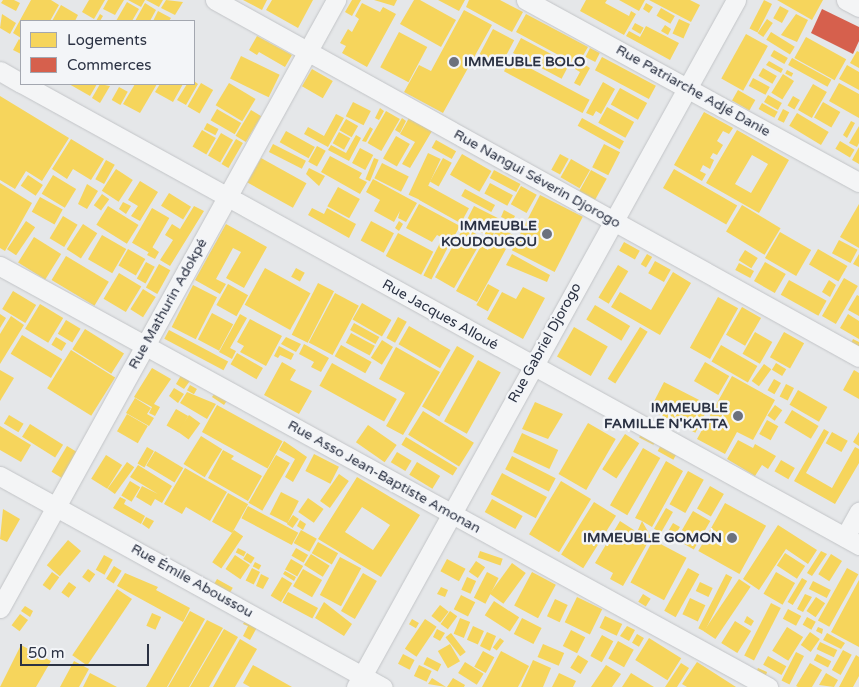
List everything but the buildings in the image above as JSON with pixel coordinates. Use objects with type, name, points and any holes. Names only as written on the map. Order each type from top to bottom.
[{"type":"street","name":"Rue Nangui Séverin Djorogo","points":[[215,0],[859,357]]},
{"type":"street","name":"Rue Mathurin Adokpé","points":[[0,608],[55,505],[336,0]]},
{"type":"street","name":"Rue Patriarche Adjé Danie","points":[[526,0],[859,182]]},
{"type":"street","name":"Rue Gabriel Djorogo","points":[[359,681],[450,513],[736,0]]},
{"type":"street","points":[[846,0],[859,7]]},
{"type":"street","name":"Rue Jacques Alloué","points":[[0,71],[20,82]]},
{"type":"street","name":"Rue Jacques Alloué","points":[[26,85],[226,198],[852,541]]},
{"type":"street","name":"Rue Asso Jean-Baptiste Amonan","points":[[0,266],[768,687]]},
{"type":"street","name":"Rue Émile Aboussou","points":[[0,476],[55,505],[359,681],[383,687]]},
{"type":"street","points":[[852,541],[859,512]]},
{"type":"place","name":"IMMEUBLE BOLO","points":[[454,62]]},
{"type":"place","name":"IMMEUBLE KOUDOUGOU","points":[[547,234]]},
{"type":"place","name":"IMMEUBLE FAMILLE N'KATTA","points":[[738,416]]},
{"type":"place","name":"IMMEUBLE GOMON","points":[[732,538]]}]
